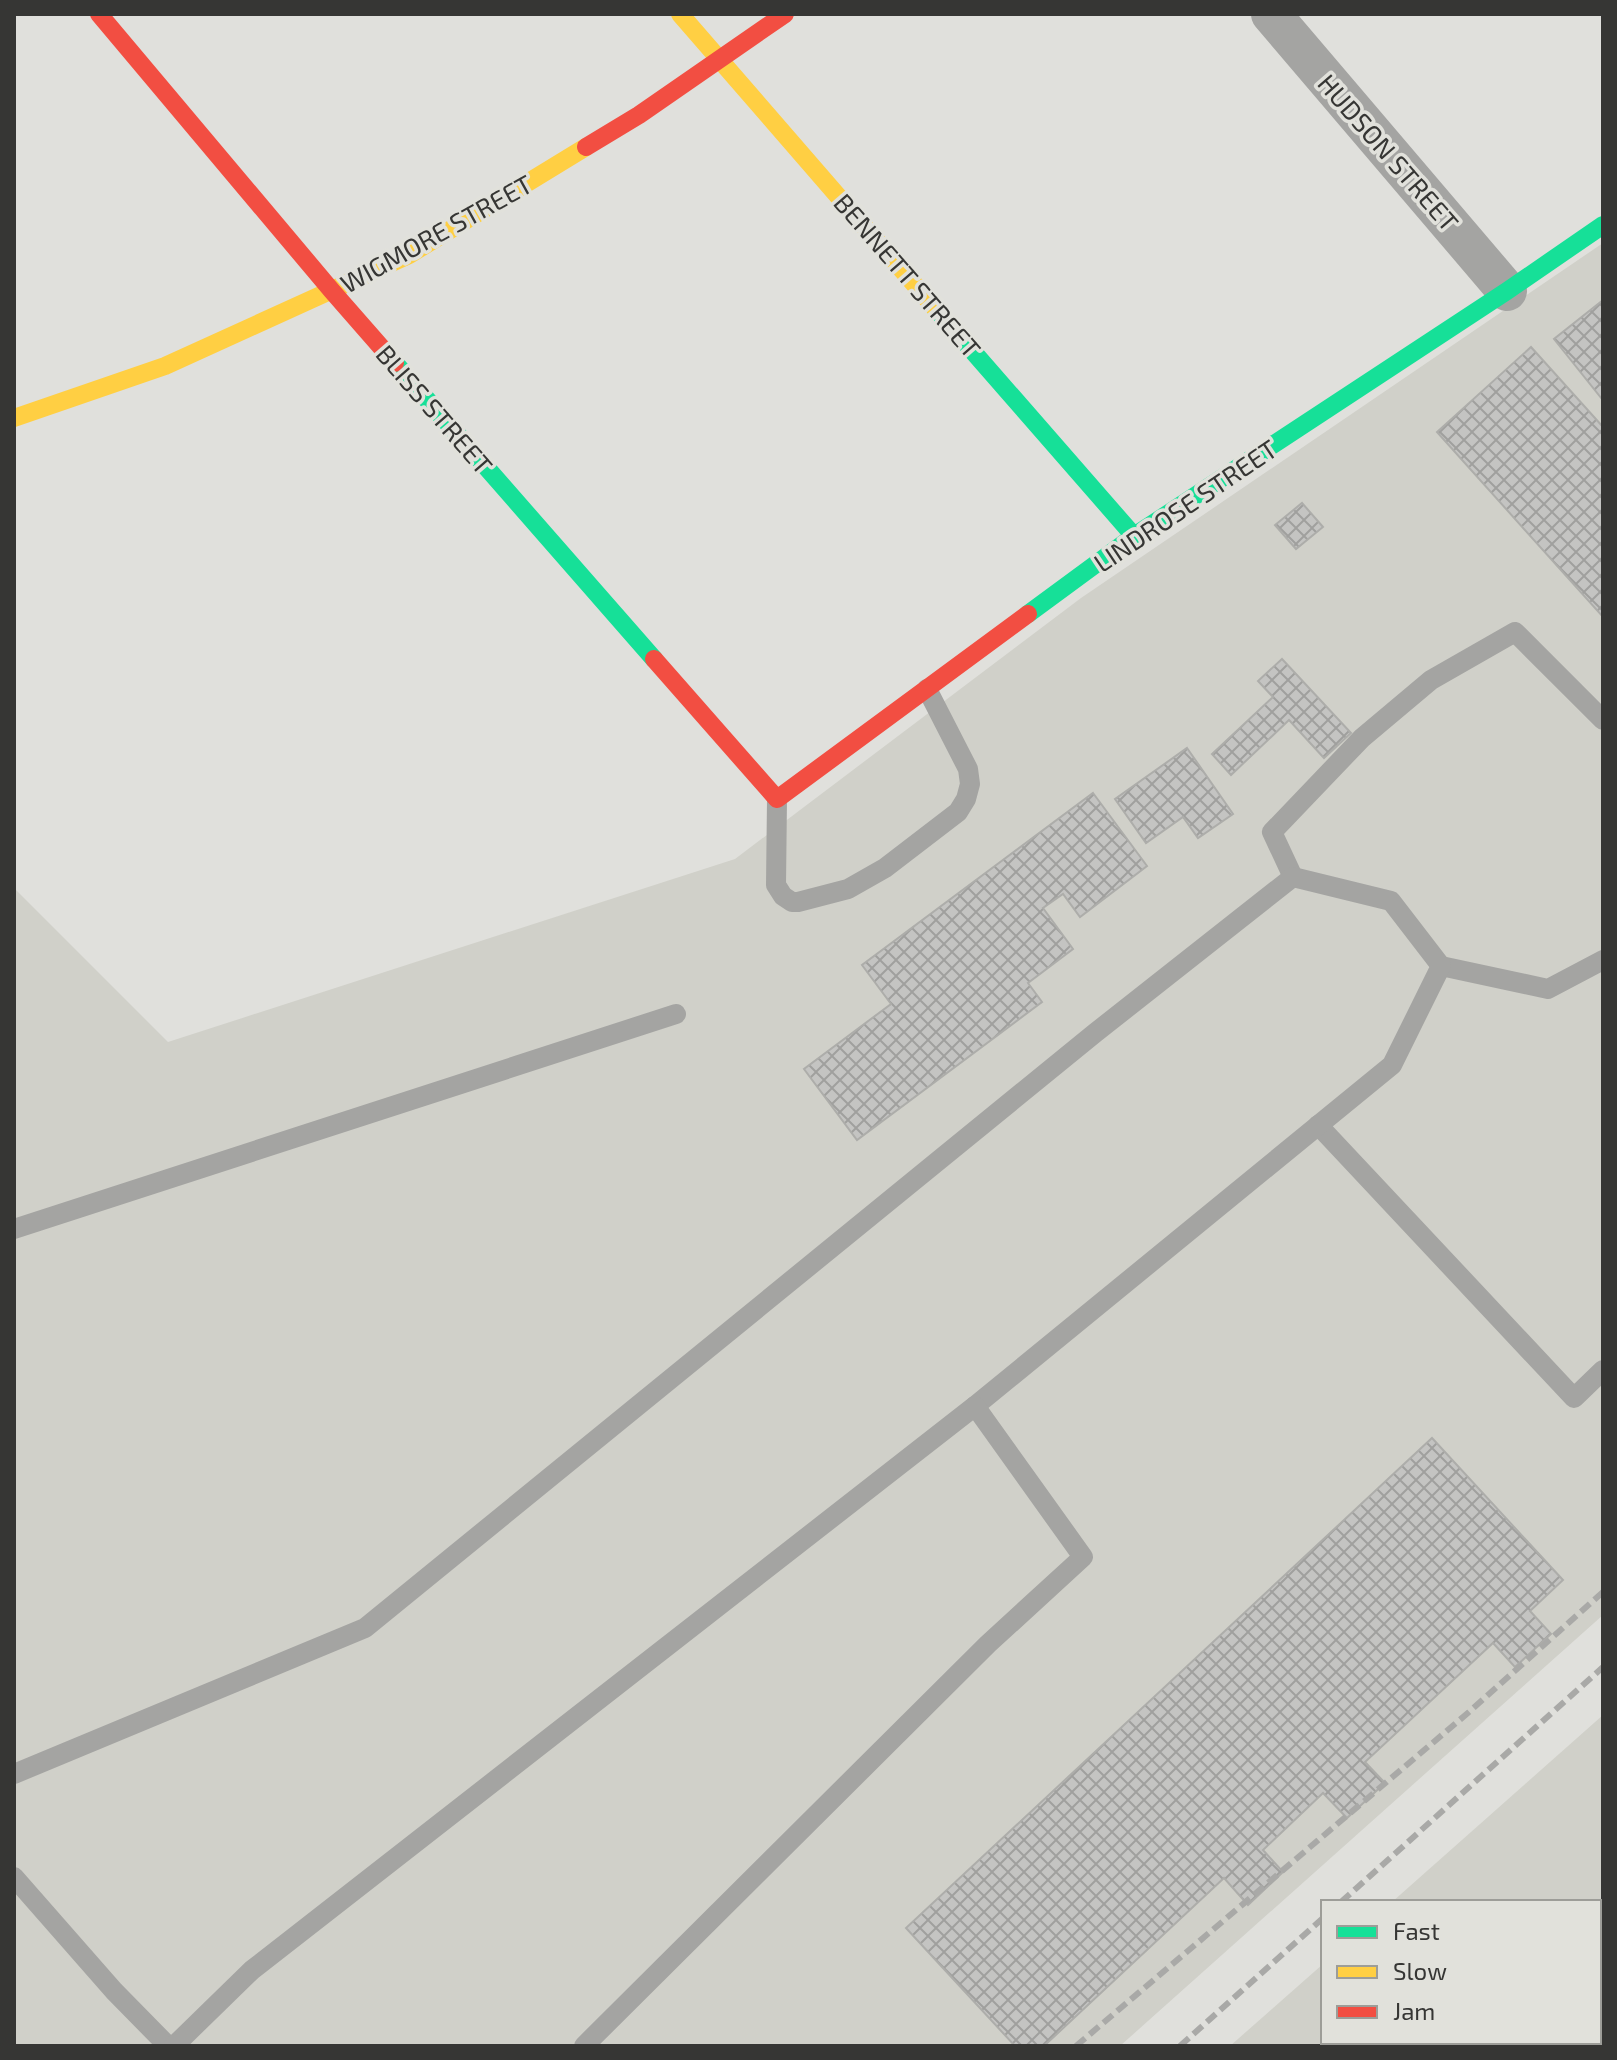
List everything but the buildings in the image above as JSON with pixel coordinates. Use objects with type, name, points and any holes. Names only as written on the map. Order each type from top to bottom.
[{"type":"street","name":"BLISS STREET","points":[[99,14],[332,291],[777,799]]},
{"type":"street","name":"BENNETT STREET","points":[[680,14],[1134,536]]},
{"type":"street","name":"WIGMORE STREET","points":[[14,418],[165,366],[409,255],[639,115],[785,14]]},
{"type":"street","name":"HUDSON STREET","points":[[1271,14],[1507,291]]},
{"type":"street","name":"LINDROSE STREET","points":[[777,799],[1134,536],[1603,225]]},
{"type":"lane","points":[[1293,877],[1272,832],[1362,738],[1431,680],[1515,632],[1603,720]]},
{"type":"lane","points":[[777,799],[776,885],[783,896],[792,902],[848,889],[885,868],[958,812],[970,784],[968,769],[927,689]]},
{"type":"lane","points":[[1293,877],[1391,901],[1441,966],[1548,989],[1603,960]]},
{"type":"lane","points":[[14,1774],[365,1628],[1095,1033],[1293,877]]},
{"type":"lane","points":[[14,1877],[114,1991],[171,2046],[252,1970],[975,1406],[1392,1065],[1441,966]]},
{"type":"lane","points":[[14,1229],[676,1014]]},
{"type":"lane","points":[[1318,1125],[1574,1398],[1603,1370]]},
{"type":"lane","points":[[584,2046],[988,1644],[1083,1557],[975,1406]]},
{"type":"shaded area","points":[[1603,243],[1603,1615],[1120,2046],[14,2046],[14,888],[168,1042],[735,859],[1081,598]]},
{"type":"shaded area","points":[[1603,1715],[1603,2046],[1230,2046],[1321,1966],[1321,2044],[1601,2044],[1601,1900],[1394,1900]]},
{"type":"railway","points":[[1076,2046],[1469,1712],[1603,1592]]},
{"type":"railway","points":[[1343,1900],[1603,1667]]},
{"type":"railway","points":[[1180,2046],[1321,1920]]},
{"type":"traffic: fast","points":[[1028,614],[1134,536],[1603,225]]},
{"type":"traffic: fast","points":[[935,308],[1134,536]]},
{"type":"traffic: fast","points":[[395,363],[654,659]]},
{"type":"traffic: slow","points":[[680,14],[935,308]]},
{"type":"traffic: slow","points":[[14,418],[165,366],[409,255],[586,147]]},
{"type":"traffic: jam","points":[[99,14],[395,363]]},
{"type":"traffic: jam","points":[[586,147],[639,115],[785,14]]},
{"type":"traffic: jam","points":[[654,659],[777,799],[1028,614]]}]
